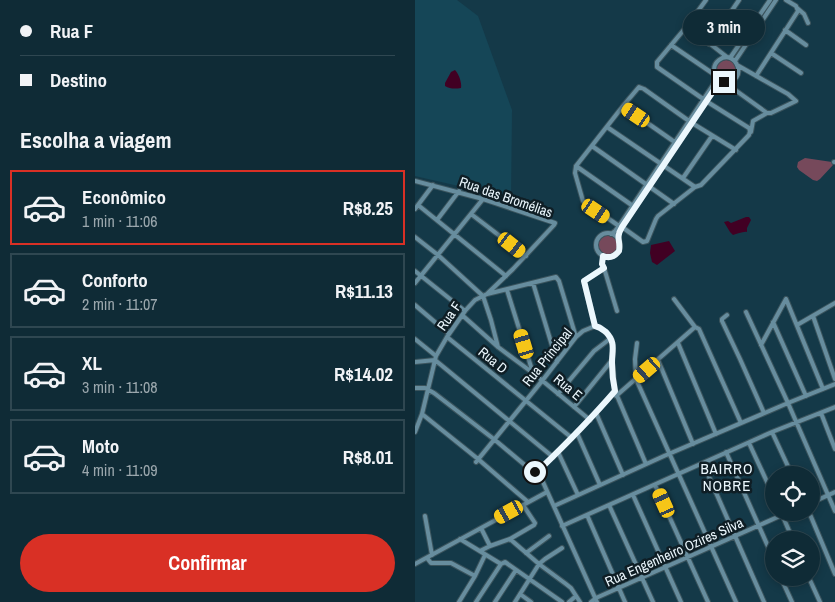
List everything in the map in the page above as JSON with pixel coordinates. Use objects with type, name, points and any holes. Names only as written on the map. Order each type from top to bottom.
[{"type":"street","points":[[707,0],[657,62],[657,67],[749,128],[750,133]]},
{"type":"street","points":[[709,44],[739,0]]},
{"type":"street","points":[[770,0],[729,58],[717,61],[714,68],[719,79],[728,82],[735,79],[738,72],[736,63],[776,0]]},
{"type":"street","points":[[786,0],[804,14],[808,23]]},
{"type":"street","points":[[755,76],[797,12],[797,8]]},
{"type":"street","points":[[687,26],[736,63],[796,101],[753,121],[750,133],[735,150],[701,185],[695,187],[655,219],[645,242],[583,202],[575,173],[576,166],[639,87],[735,150]]},
{"type":"street","points":[[785,30],[806,45]]},
{"type":"street","points":[[671,45],[767,113]]},
{"type":"street","points":[[771,52],[801,73]]},
{"type":"street","points":[[611,234],[620,227],[634,207],[719,79]]},
{"type":"street","points":[[623,106],[676,143]]},
{"type":"street","points":[[607,127],[695,187]]},
{"type":"street","points":[[683,178],[712,136]]},
{"type":"street","points":[[591,146],[674,204]]},
{"type":"street","points":[[576,166],[634,207]]},
{"type":"street","name":"Rua das Bromélias","points":[[415,181],[459,191],[555,223],[526,256],[485,295]]},
{"type":"street","points":[[433,186],[416,207],[437,220],[506,276]]},
{"type":"street","points":[[437,220],[459,191]]},
{"type":"street","points":[[415,283],[483,199]]},
{"type":"street","points":[[471,214],[526,256]]},
{"type":"street","points":[[618,238],[611,234],[603,234],[597,240],[596,248],[598,252],[609,258],[616,254],[620,247],[618,238],[620,227]]},
{"type":"street","points":[[415,237],[485,295],[498,347]]},
{"type":"street","points":[[603,256],[602,264],[617,311]]},
{"type":"street","points":[[604,268],[584,281],[595,326],[601,328],[611,338],[616,396],[646,464]]},
{"type":"street","name":"Rua E","points":[[415,271],[498,347],[590,420]]},
{"type":"street","name":"Rua F","points":[[415,432],[422,414],[436,358],[448,335],[463,313],[475,300],[485,295],[555,277],[559,281],[576,337]]},
{"type":"street","points":[[533,283],[557,362]]},
{"type":"street","points":[[507,290],[533,373]]},
{"type":"street","points":[[674,299],[697,328],[741,423]]},
{"type":"street","points":[[761,346],[786,299],[823,389]]},
{"type":"street","points":[[797,325],[835,304]]},
{"type":"street","name":"Rua D","points":[[415,305],[448,335],[572,438]]},
{"type":"street","points":[[746,312],[835,510]]},
{"type":"street","points":[[727,315],[721,321],[764,413]]},
{"type":"street","points":[[813,316],[835,379]]},
{"type":"street","points":[[773,322],[806,396]]},
{"type":"street","name":"Rua Principal","points":[[477,461],[576,337],[583,331],[595,326]]},
{"type":"street","points":[[616,396],[697,328]]},
{"type":"street","points":[[558,394],[594,351],[611,338]]},
{"type":"street","points":[[415,339],[553,457]]},
{"type":"street","points":[[637,343],[635,359],[636,379],[736,602]]},
{"type":"street","points":[[678,343],[716,434]]},
{"type":"street","points":[[415,362],[436,358]]},
{"type":"street","points":[[574,407],[612,360]]},
{"type":"street","points":[[658,360],[693,444]]},
{"type":"street","points":[[554,506],[677,450],[835,384]]},
{"type":"street","points":[[415,388],[428,389],[440,397],[532,471],[538,471],[553,457],[590,420],[615,391]]},
{"type":"street","points":[[562,526],[772,432],[835,407]]},
{"type":"street","points":[[415,413],[422,414],[525,504],[535,525],[510,539],[480,551]]},
{"type":"street","points":[[596,413],[623,475]]},
{"type":"street","points":[[821,413],[835,449]]},
{"type":"street","points":[[772,432],[788,466]]},
{"type":"street","points":[[577,433],[601,485]]},
{"type":"street","points":[[749,443],[765,478]]},
{"type":"street","points":[[558,452],[578,496]]},
{"type":"street","points":[[727,452],[765,540]]},
{"type":"street","points":[[703,463],[764,602]]},
{"type":"street","points":[[538,471],[597,600]]},
{"type":"street","points":[[655,484],[708,602]]},
{"type":"street","points":[[415,564],[547,492]]},
{"type":"street","points":[[820,499],[835,492]]},
{"type":"street","points":[[633,495],[681,602]]},
{"type":"street","points":[[609,505],[653,602]]},
{"type":"street","points":[[587,515],[625,602]]},
{"type":"street","points":[[425,516],[432,555]]},
{"type":"street","name":"Rua Engenheiro Ozires Silva","points":[[591,602],[770,521]]},
{"type":"street","points":[[813,521],[835,574]]},
{"type":"street","points":[[481,528],[490,546]]},
{"type":"street","points":[[526,553],[549,536]]},
{"type":"street","points":[[460,539],[485,555],[515,570],[561,602]]},
{"type":"street","points":[[510,539],[539,564],[567,584],[580,602]]},
{"type":"street","points":[[515,602],[539,564],[562,548]]},
{"type":"street","points":[[459,602],[485,555]]},
{"type":"street","points":[[427,558],[431,563],[451,562],[475,576]]},
{"type":"street","points":[[476,602],[503,564]]},
{"type":"street","points":[[495,602],[515,570]]},
{"type":"street","points":[[785,586],[792,602]]},
{"type":"street","points":[[813,586],[820,602]]},
{"type":"street","points":[[520,594],[531,602]]},
{"type":"street","points":[[569,602],[576,596]]},
{"type":"shaded area","points":[[415,0],[457,0],[478,16],[512,110],[511,198],[415,176]]},
{"type":"shaded area","points":[[726,60],[733,63],[736,70],[733,77],[726,80],[719,77],[716,70],[719,63]]},
{"type":"shaded area","points":[[455,70],[460,79],[461,88],[449,88],[445,86],[445,83],[451,72]]},
{"type":"shaded area","points":[[805,158],[832,162],[833,165],[820,179],[817,181],[813,180],[797,167],[798,162]]},
{"type":"shaded area","points":[[749,217],[751,220],[747,232],[733,235],[724,222],[728,221],[731,223]]},
{"type":"shaded area","points":[[608,235],[615,238],[618,245],[615,252],[608,255],[601,252],[598,245],[601,238]]},
{"type":"shaded area","points":[[669,241],[675,251],[657,265],[652,262],[651,245]]},
{"type":"district","name":"BAIRRO NOBRE","points":[[727,476]]},
{"type":"route","points":[[535,472],[577,433],[615,391],[612,341],[601,328],[595,326],[584,281],[604,268],[602,264],[603,256],[609,258],[619,251],[618,238],[622,227],[720,81],[724,82]]}]
